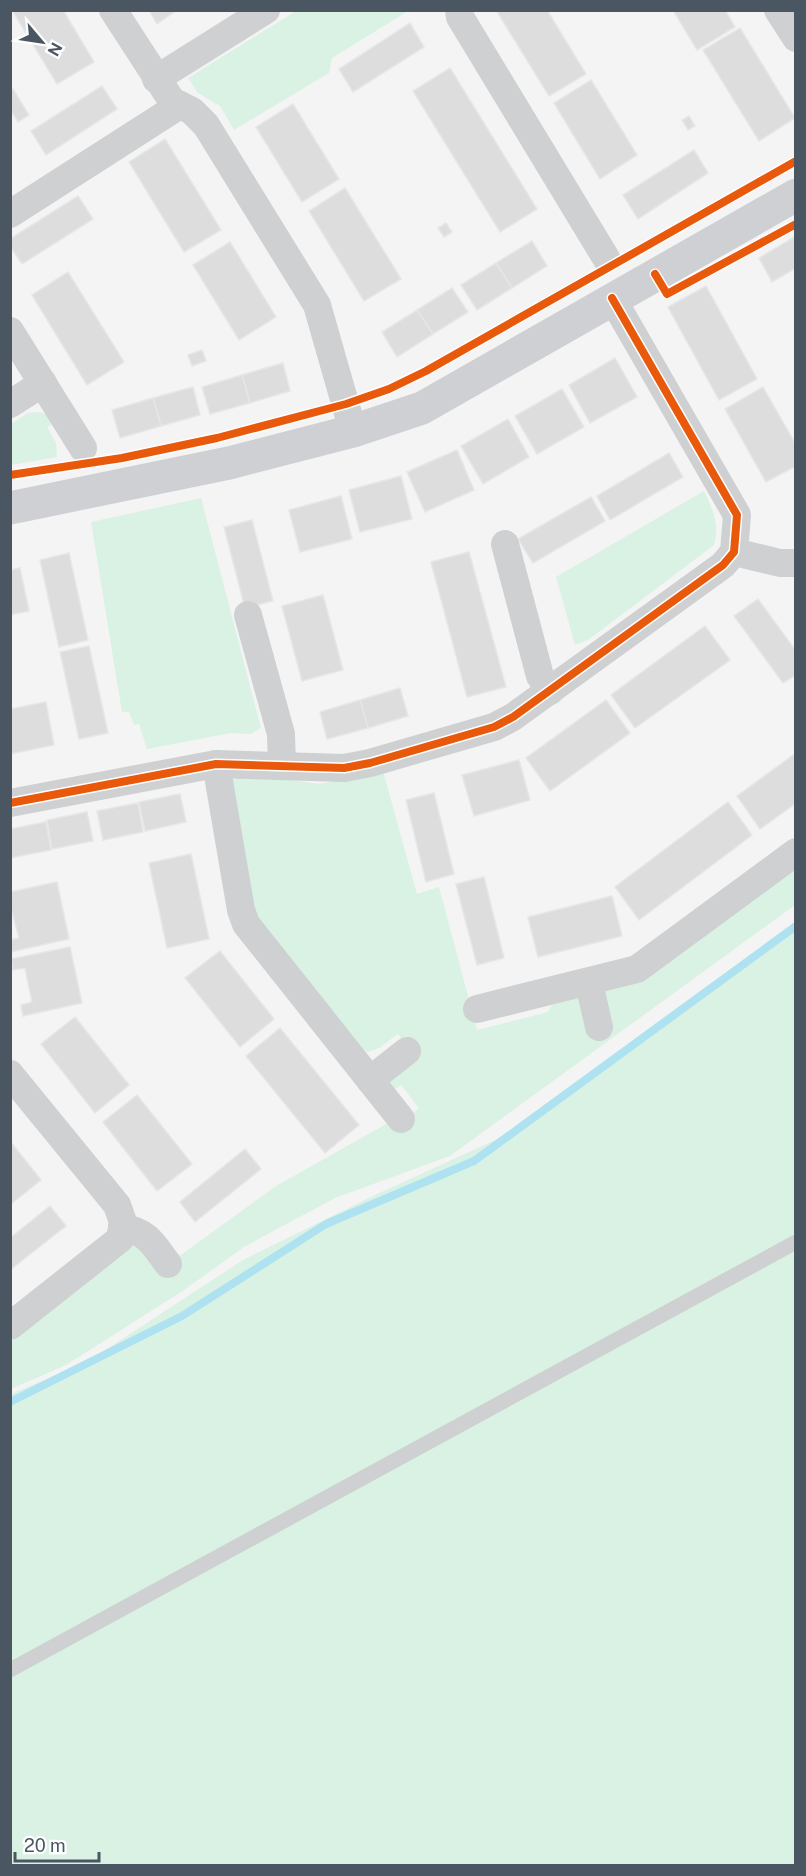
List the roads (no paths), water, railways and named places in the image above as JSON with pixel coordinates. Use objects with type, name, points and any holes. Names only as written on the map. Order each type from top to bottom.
[{"type":"street","points":[[113,10],[172,101],[192,111],[206,125],[317,305],[353,431]]},
{"type":"street","points":[[156,79],[266,10]]},
{"type":"street","points":[[459,10],[466,27],[606,258]]},
{"type":"street","points":[[778,10],[795,38]]},
{"type":"street","points":[[10,214],[180,105]]},
{"type":"street","points":[[10,508],[219,465],[353,431],[422,408],[795,195]]},
{"type":"street","points":[[10,803],[216,764],[344,768],[385,759],[494,727],[513,717],[723,565],[734,552],[738,515],[612,298]]},
{"type":"street","points":[[10,331],[82,448]]},
{"type":"street","points":[[10,404],[43,383]]},
{"type":"street","points":[[505,544],[540,676],[550,690]]},
{"type":"street","points":[[734,552],[795,565]]},
{"type":"street","points":[[248,615],[281,734],[282,766]]},
{"type":"street","points":[[216,764],[246,924],[401,1119]]},
{"type":"street","points":[[477,1009],[638,969],[795,852]]},
{"type":"street","points":[[589,982],[598,1026]]},
{"type":"street","points":[[370,1080],[407,1051]]},
{"type":"street","points":[[10,1074],[117,1204],[123,1222],[120,1239],[10,1326]]},
{"type":"street","points":[[122,1227],[141,1232],[168,1264]]},
{"type":"lane","points":[[10,1670],[795,1242]]},
{"type":"waterway","points":[[10,1402],[182,1316],[326,1224],[474,1161],[796,926]]}]
